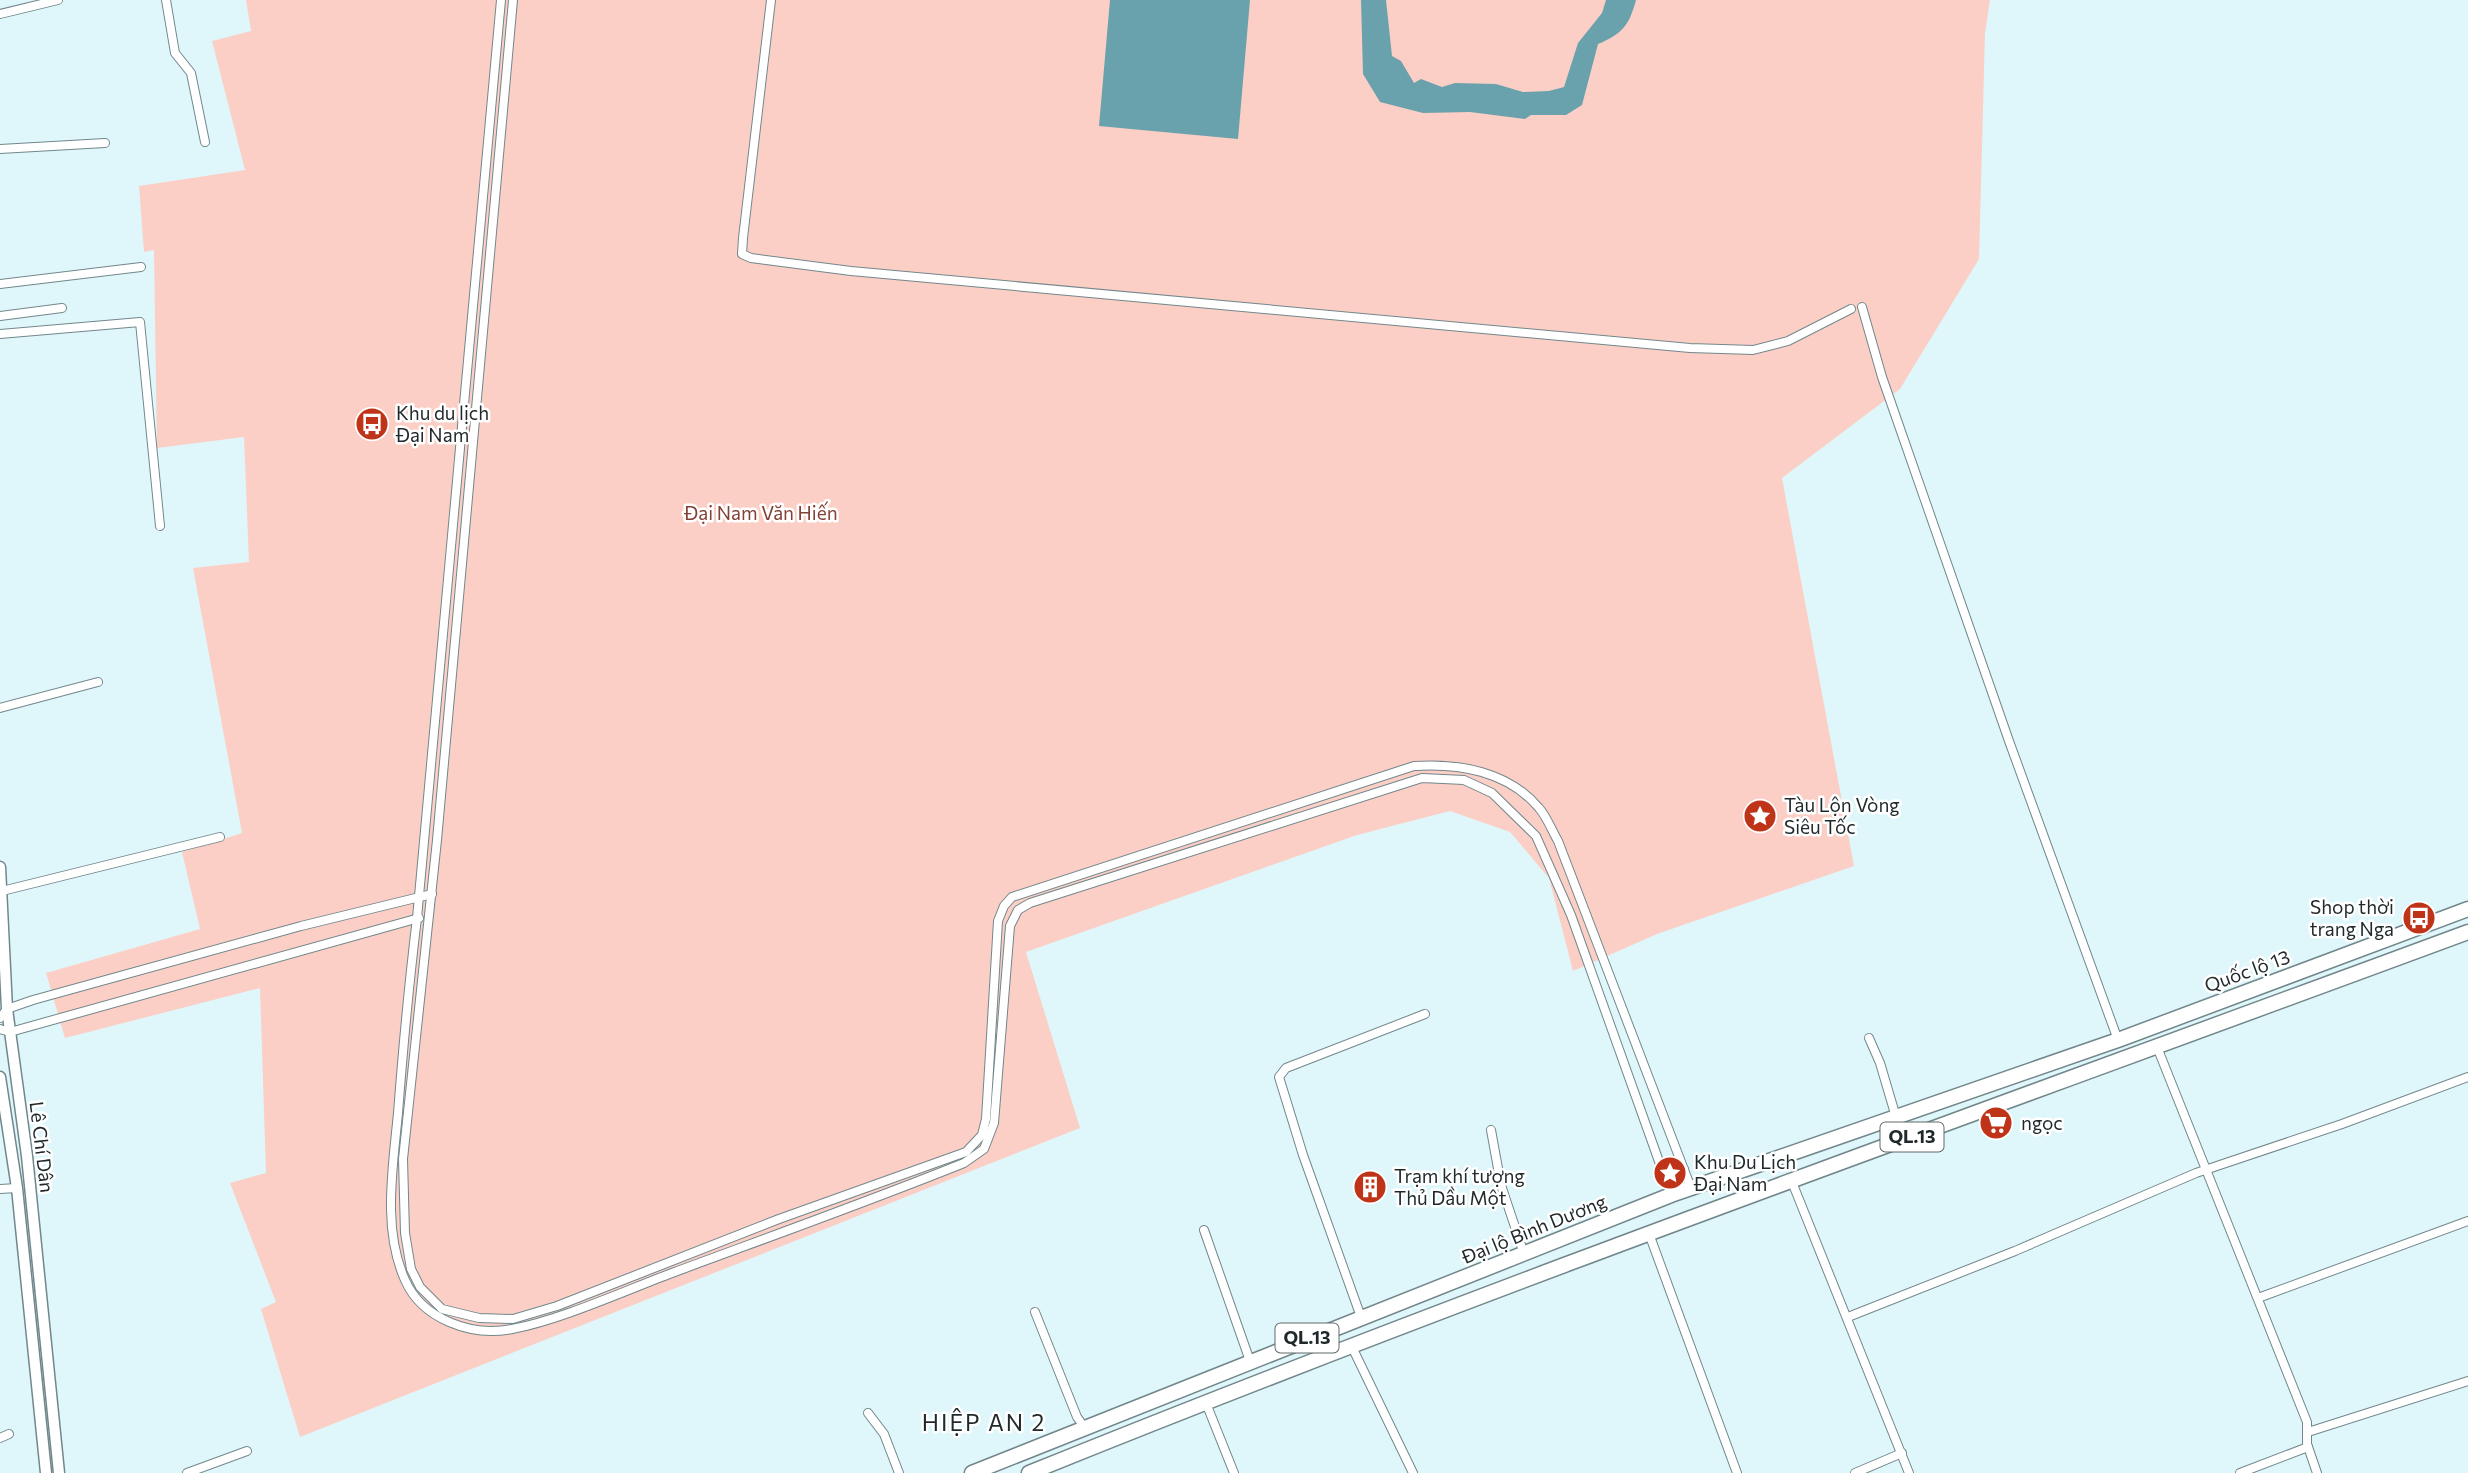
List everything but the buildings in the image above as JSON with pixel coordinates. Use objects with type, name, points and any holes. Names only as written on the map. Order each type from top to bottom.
[{"type":"highway","name":"Quốc lộ 13","points":[[2118,1040],[2468,909]]},
{"type":"highway","name":"Quốc lộ 13","points":[[2124,1059],[2468,932]]},
{"type":"highway","points":[[2151,1027],[2157,1047]]},
{"type":"highway","points":[[2118,1040],[2124,1059]]},
{"type":"highway","name":"Đại lộ Bình Dương","points":[[972,1473],[1671,1195],[2118,1040]]},
{"type":"highway","name":"QL.13","points":[[1029,1473],[1648,1231],[1792,1182],[2124,1059]]},
{"type":"highway","points":[[1691,1188],[1699,1213]]},
{"type":"highway","points":[[1671,1195],[1680,1219]]},
{"type":"main road","name":"Lê Chí Dân","points":[[0,867],[3,1014],[27,1156],[59,1473]]},
{"type":"main road","name":"Lê Chí Dân","points":[[0,1077],[16,1188],[46,1473]]},
{"type":"street","points":[[0,14],[58,0]]},
{"type":"street","points":[[166,0],[175,52],[191,73],[205,142]]},
{"type":"street","points":[[500,0],[417,918],[405,1014],[391,1220],[397,1256],[412,1294],[425,1308],[458,1326],[496,1330],[524,1326],[964,1163],[985,1149],[994,1123],[1010,926],[1018,910],[1030,902],[1422,778],[1464,780],[1492,793],[1536,836],[1576,928],[1671,1195]]},
{"type":"street","points":[[513,0],[432,894],[403,1159],[405,1233],[411,1269],[431,1301],[442,1309],[479,1318],[513,1319],[557,1306],[779,1219],[966,1152],[982,1135],[986,1119],[998,921],[1003,906],[1012,897],[1414,766],[1472,768],[1509,785],[1539,807],[1558,841],[1691,1188]]},
{"type":"street","points":[[771,0],[743,238],[742,254],[751,258],[851,271],[1690,348],[1753,350],[1788,341],[1851,309]]},
{"type":"street","points":[[0,149],[106,143]]},
{"type":"street","points":[[0,284],[141,267]]},
{"type":"street","points":[[0,316],[62,307]]},
{"type":"street","points":[[1862,307],[1882,377],[2000,715],[2118,1040]]},
{"type":"street","points":[[0,334],[140,322],[160,526]]},
{"type":"street","points":[[0,708],[98,682]]},
{"type":"street","points":[[2,891],[220,837]]},
{"type":"street","points":[[3,1014],[301,926],[432,894]]},
{"type":"street","points":[[5,1030],[429,915]]},
{"type":"street","points":[[1361,1317],[1303,1155],[1279,1077],[1286,1068],[1425,1014]]},
{"type":"street","points":[[1869,1038],[1880,1063],[1896,1117]]},
{"type":"street","points":[[2157,1047],[2307,1422],[2308,1447],[2317,1473]]},
{"type":"street","points":[[1847,1317],[2206,1170],[2468,1077]]},
{"type":"street","points":[[1491,1130],[1500,1185],[1524,1254]]},
{"type":"street","points":[[1665,1176],[1684,1169]]},
{"type":"street","points":[[1792,1182],[1909,1473]]},
{"type":"street","points":[[0,1189],[16,1188]]},
{"type":"street","points":[[2258,1298],[2468,1221]]},
{"type":"street","points":[[1204,1230],[1250,1361]]},
{"type":"street","points":[[1648,1231],[1737,1473]]},
{"type":"street","points":[[1035,1312],[1077,1417],[1085,1427]]},
{"type":"street","points":[[1352,1347],[1413,1473]]},
{"type":"street","points":[[2308,1432],[2468,1381]]},
{"type":"street","points":[[1206,1403],[1234,1473]]},
{"type":"street","points":[[868,1413],[884,1434],[899,1473]]},
{"type":"street","points":[[2240,1473],[2308,1447]]},
{"type":"street","points":[[187,1473],[247,1451]]},
{"type":"street","points":[[1856,1473],[1902,1452]]},
{"type":"green space","name":"Đại Nam Văn Hiến","points":[[246,0],[1990,0],[1985,33],[1979,259],[1900,389],[1782,478],[1854,866],[1657,934],[1573,971],[1549,878],[1510,832],[1450,811],[1357,835],[1026,952],[1080,1128],[300,1437],[261,1309],[276,1302],[230,1183],[266,1173],[260,988],[65,1038],[46,973],[200,929],[182,852],[242,833],[193,568],[249,562],[244,437],[157,448],[154,250],[144,252],[139,186],[245,170],[212,41],[251,31]]},
{"type":"water","points":[[1110,0],[1250,0],[1238,139],[1099,126]]},
{"type":"water","points":[[1361,0],[1386,0],[1392,56],[1401,61],[1414,83],[1421,79],[1442,87],[1455,83],[1496,84],[1523,92],[1549,91],[1564,87],[1578,43],[1602,13],[1606,0],[1636,0],[1623,28],[1613,37],[1598,44],[1582,105],[1566,115],[1531,115],[1525,119],[1470,112],[1423,113],[1380,102],[1363,74]]},
{"type":"place","name":"Khu du lịch Đại Nam","points":[[372,424]]},
{"type":"place","name":"Tàu Lộn Vòng Siêu Tốc","points":[[1760,816]]},
{"type":"place","name":"Shop thời trang Nga","points":[[2419,918]]},
{"type":"place","name":"ngọc","points":[[1996,1123]]},
{"type":"place","name":"Khu Du Lịch Đại Nam","points":[[1670,1173]]},
{"type":"place","name":"Trạm khí tượng Thủ Dầu Một","points":[[1370,1187]]},
{"type":"district","name":"HIỆP AN 2","points":[[984,1423]]}]
